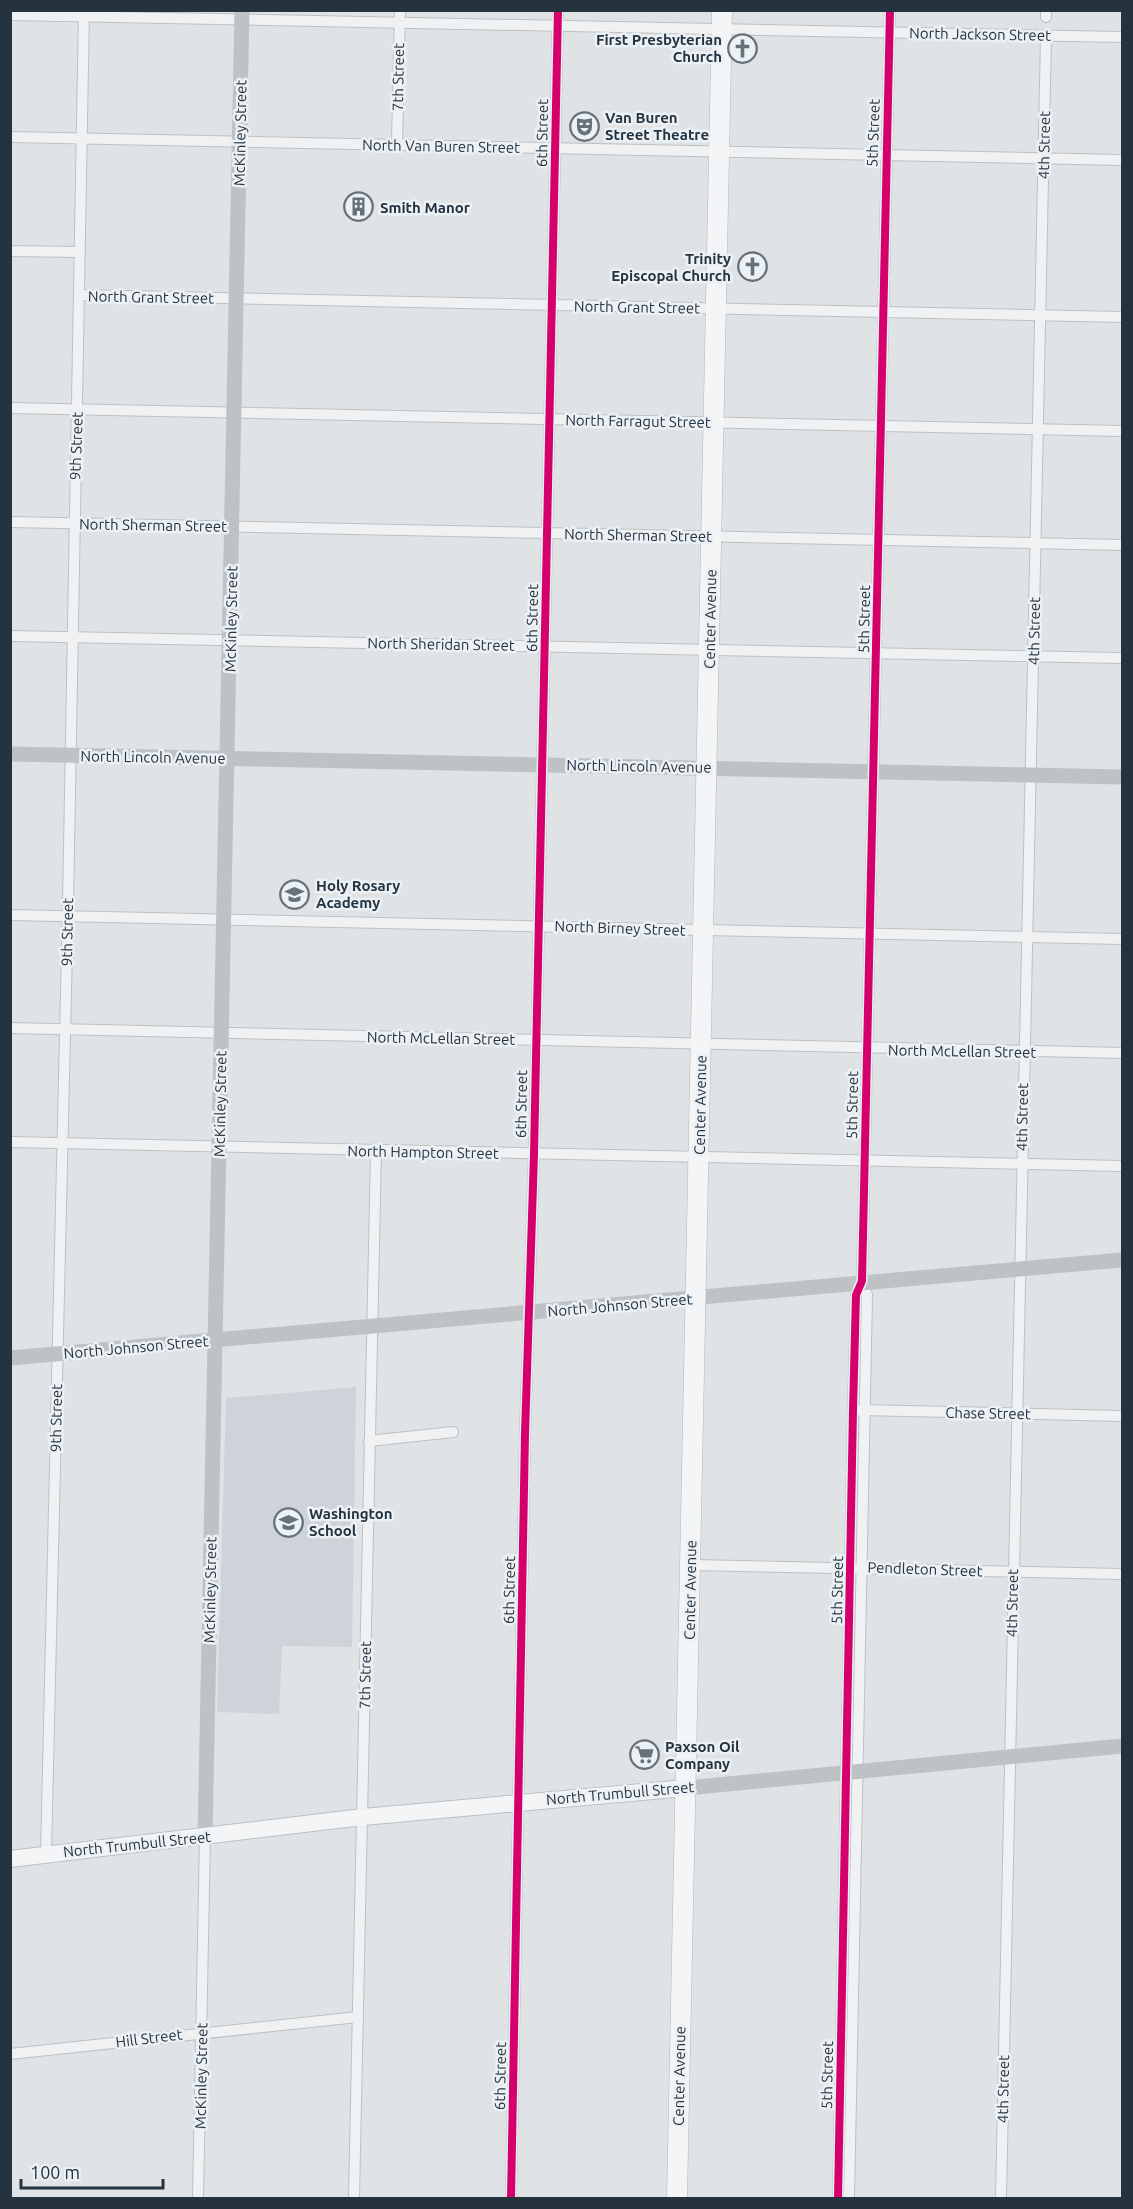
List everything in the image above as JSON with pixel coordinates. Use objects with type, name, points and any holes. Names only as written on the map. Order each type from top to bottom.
[{"type":"highway","name":"Center Avenue","points":[[677,2199],[722,20]]},
{"type":"main road","name":"North Trumbull Street","points":[[10,1859],[363,1817],[686,1788]]},
{"type":"street","name":"6th Street","points":[[511,2199],[528,1313],[534,1154],[558,10]]},
{"type":"street","name":"5th Street","points":[[849,2199],[845,2136],[852,1770],[851,1567],[867,1295],[862,1281],[866,1049],[877,653],[890,10]]},
{"type":"street","name":"North Jackson Street","points":[[10,15],[84,13],[400,16],[558,25],[722,20],[890,32],[1122,37]]},
{"type":"street","name":"9th Street","points":[[46,1854],[68,917],[84,13]]},
{"type":"street","name":"McKinley Street","points":[[198,2199],[242,14]]},
{"type":"street","name":"7th Street","points":[[397,144],[400,16]]},
{"type":"street","name":"4th Street","points":[[1001,2199],[1019,1269],[1042,316],[1046,36]]},
{"type":"street","name":"North Van Buren Street","points":[[10,137],[1122,160]]},
{"type":"street","points":[[10,251],[80,252]]},
{"type":"street","name":"North Grant Street","points":[[79,295],[1122,317]]},
{"type":"street","name":"North Farragut Street","points":[[10,408],[1122,431]]},
{"type":"street","name":"North Sherman Street","points":[[10,522],[1122,545]]},
{"type":"street","name":"North Sheridan Street","points":[[10,636],[1122,658]]},
{"type":"street","name":"North Lincoln Avenue","points":[[10,754],[1122,777]]},
{"type":"street","name":"North Birney Street","points":[[10,915],[1122,939]]},
{"type":"street","name":"North McLellan Street","points":[[10,1028],[1122,1053]]},
{"type":"street","name":"North Hampton Street","points":[[10,1142],[1122,1166]]},
{"type":"street","name":"7th Street","points":[[354,2199],[376,1151]]},
{"type":"street","name":"North Johnson Street","points":[[10,1358],[371,1328],[862,1281],[1122,1260]]},
{"type":"street","name":"5th Street","points":[[852,1770],[862,1568],[859,1410]]},
{"type":"street","name":"Chase Street","points":[[859,1410],[1122,1416]]},
{"type":"street","points":[[369,1441],[453,1432]]},
{"type":"street","name":"Pendleton Street","points":[[691,1565],[1122,1574]]},
{"type":"street","name":"North Trumbull Street","points":[[686,1788],[852,1770],[1122,1746]]},
{"type":"street","name":"Hill Street","points":[[10,2054],[358,2016]]},
{"type":"street","name":"5th Street","points":[[838,2199],[845,2136]]},
{"type":"shaded area","name":"Washington School","points":[[356,1387],[352,1647],[282,1646],[279,1714],[217,1712],[226,1398]]},
{"type":"cycle path","points":[[511,2198],[525,1434],[534,1154],[558,10]]},
{"type":"cycle path","points":[[838,2198],[853,1410],[856,1295],[862,1281],[890,10]]},
{"type":"place","name":"First Presbyterian Church","points":[[743,48]]},
{"type":"place","name":"Van Buren Street Theatre","points":[[584,126]]},
{"type":"place","name":"Smith Manor","points":[[359,207]]},
{"type":"place","name":"Trinity Episcopal Church","points":[[752,267]]},
{"type":"place","name":"Holy Rosary Academy","points":[[295,894]]},
{"type":"place","name":"Washington School","points":[[288,1522]]},
{"type":"place","name":"Paxson Oil Company","points":[[644,1755]]}]
